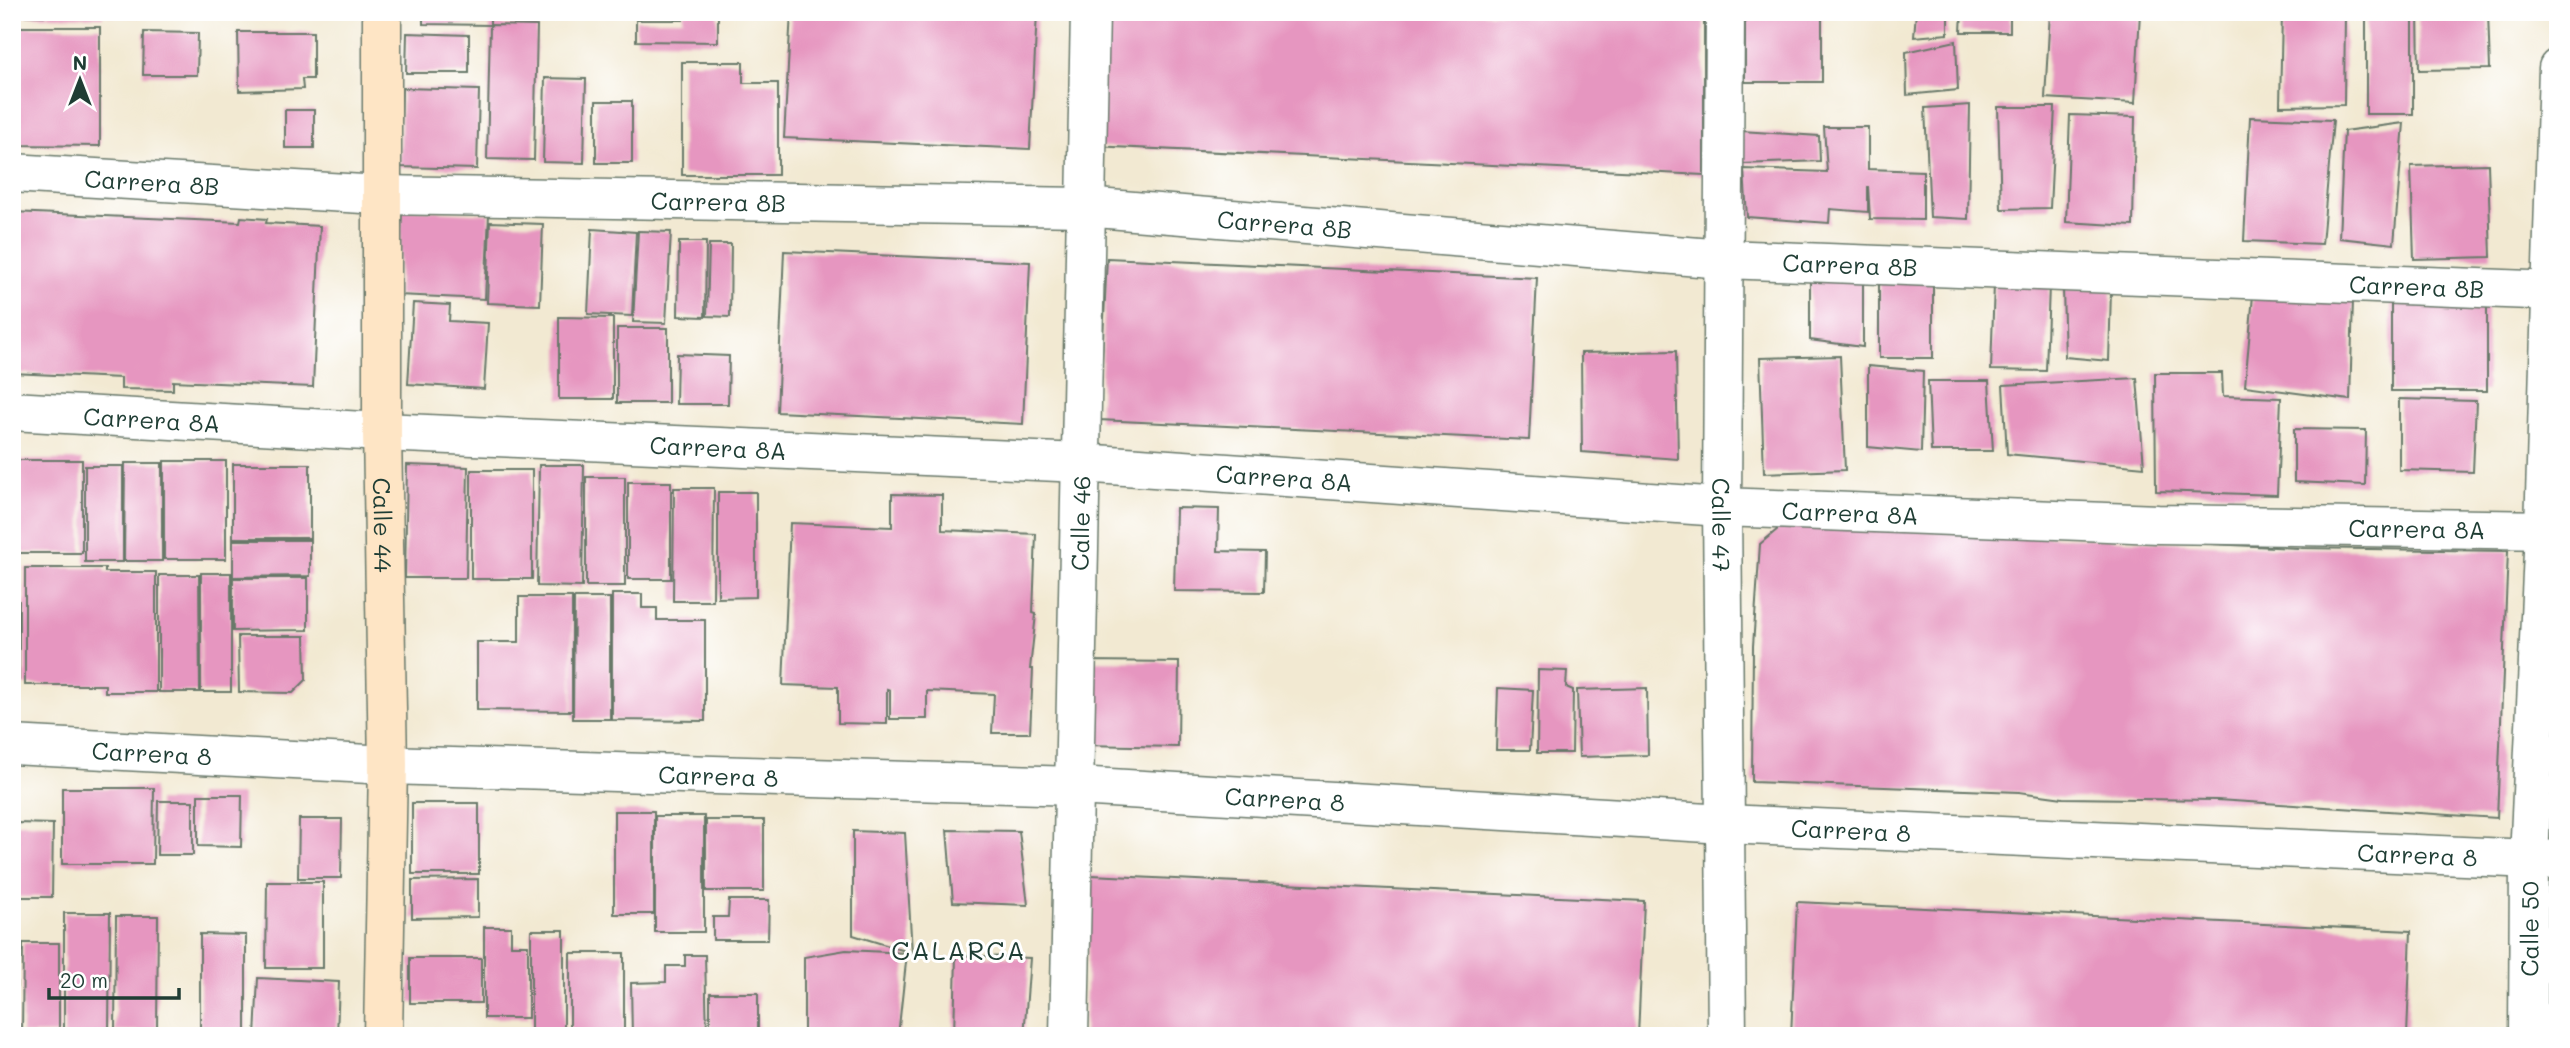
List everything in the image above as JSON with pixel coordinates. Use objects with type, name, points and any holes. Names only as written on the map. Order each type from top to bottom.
[{"type":"street","name":"Calle 44","points":[[382,12],[380,195],[388,765],[383,1036]]},
{"type":"street","name":"Calle 46","points":[[1069,1036],[1090,12]]},
{"type":"street","name":"Calle 47","points":[[1725,12],[1722,507],[1727,1036]]},
{"type":"street","name":"Calle 50","points":[[2528,1036],[2543,859],[2558,68]]},
{"type":"street","name":"Carrera 8B","points":[[12,173],[380,195],[1084,206],[1724,259],[2554,291]]},
{"type":"street","name":"Carrera 8A","points":[[12,411],[382,432],[1081,463],[1722,507],[2158,524],[2551,530]]},
{"type":"street","name":"Carrera 8","points":[[12,745],[388,765],[1076,786],[1725,824],[2543,859]]},
{"type":"building","points":[[12,12],[48,12],[48,16],[12,15]]},
{"type":"building","points":[[49,12],[103,12],[103,17],[49,16]]},
{"type":"building","points":[[108,12],[149,12],[149,17],[108,16]]},
{"type":"building","points":[[423,12],[490,12],[490,25],[423,24]]},
{"type":"building","points":[[683,12],[718,12],[718,42],[636,41],[636,20],[683,20]]},
{"type":"building","points":[[791,12],[1037,12],[1030,149],[784,138]]},
{"type":"building","points":[[1100,12],[1704,14],[1704,175],[1093,146]]},
{"type":"building","points":[[1745,12],[1822,12],[1822,82],[1745,82]]},
{"type":"building","points":[[1916,12],[1948,12],[1948,34],[1914,37]]},
{"type":"building","points":[[1962,12],[2010,12],[2010,32],[1961,32]]},
{"type":"building","points":[[2050,12],[2140,12],[2135,103],[2045,98]]},
{"type":"building","points":[[2282,12],[2345,12],[2344,105],[2280,106]]},
{"type":"building","points":[[2366,12],[2413,12],[2413,114],[2366,114]]},
{"type":"building","points":[[2418,12],[2488,12],[2490,69],[2419,70]]},
{"type":"building","points":[[490,25],[537,26],[534,160],[487,159]]},
{"type":"building","points":[[12,27],[100,27],[100,146],[12,145]]},
{"type":"building","points":[[144,32],[198,33],[197,75],[143,75]]},
{"type":"building","points":[[238,32],[313,32],[313,79],[302,79],[303,89],[239,91]]},
{"type":"building","points":[[407,33],[469,35],[469,73],[406,73]]},
{"type":"building","points":[[1956,41],[1958,90],[1907,95],[1906,52]]},
{"type":"building","points":[[682,62],[743,62],[743,83],[778,83],[778,175],[682,175]]},
{"type":"building","points":[[545,78],[586,79],[584,163],[543,162]]},
{"type":"building","points":[[402,88],[479,90],[477,169],[400,167]]},
{"type":"building","points":[[596,101],[632,101],[632,163],[596,163]]},
{"type":"building","points":[[1970,105],[1968,219],[1930,217],[1925,108]]},
{"type":"building","points":[[1998,107],[2055,107],[2050,208],[2001,209]]},
{"type":"building","points":[[285,110],[314,110],[314,148],[285,148]]},
{"type":"building","points":[[2070,115],[2135,117],[2133,226],[2066,222]]},
{"type":"building","points":[[2250,117],[2333,120],[2322,244],[2244,241]]},
{"type":"building","points":[[2404,123],[2394,244],[2339,238],[2344,131]]},
{"type":"building","points":[[1824,127],[1868,127],[1868,169],[1923,171],[1923,220],[1870,219],[1868,186],[1868,212],[1830,209],[1829,223],[1747,217],[1744,169],[1827,172]]},
{"type":"building","points":[[1741,131],[1819,136],[1820,161],[1741,164]]},
{"type":"building","points":[[2488,164],[2491,257],[2414,259],[2411,166]]},
{"type":"building","points":[[402,209],[489,214],[485,299],[398,295]]},
{"type":"building","points":[[12,212],[240,222],[241,217],[267,219],[266,223],[320,226],[313,387],[173,381],[173,390],[121,389],[121,378],[12,373]]},
{"type":"building","points":[[490,222],[543,224],[540,305],[487,303]]},
{"type":"building","points":[[592,229],[636,232],[632,316],[588,314]]},
{"type":"building","points":[[638,231],[671,232],[666,323],[633,322]]},
{"type":"building","points":[[679,242],[706,242],[705,317],[678,316]]},
{"type":"building","points":[[709,244],[731,244],[730,317],[707,316]]},
{"type":"building","points":[[784,251],[1030,262],[1023,424],[777,412]]},
{"type":"building","points":[[1107,258],[1537,278],[1529,440],[1099,420]]},
{"type":"building","points":[[1810,278],[1863,278],[1863,347],[1810,340]]},
{"type":"building","points":[[1879,280],[1933,280],[1933,358],[1879,358]]},
{"type":"building","points":[[1994,284],[2049,285],[2046,371],[1991,370]]},
{"type":"building","points":[[2063,289],[2111,290],[2109,361],[2065,357]]},
{"type":"building","points":[[2253,295],[2353,300],[2350,400],[2245,386]]},
{"type":"building","points":[[2391,297],[2487,298],[2487,391],[2391,391]]},
{"type":"building","points":[[413,303],[450,305],[449,321],[488,323],[484,389],[408,384]]},
{"type":"building","points":[[559,317],[613,318],[613,399],[559,399]]},
{"type":"building","points":[[617,328],[668,328],[668,403],[617,403]]},
{"type":"building","points":[[1676,351],[1678,459],[1582,452],[1581,353]]},
{"type":"building","points":[[677,354],[729,356],[728,404],[676,404]]},
{"type":"building","points":[[1840,356],[1845,470],[1764,473],[1760,358]]},
{"type":"building","points":[[1868,366],[1923,371],[1921,452],[1868,447]]},
{"type":"building","points":[[2155,373],[2222,373],[2223,396],[2281,398],[2277,495],[2156,491]]},
{"type":"building","points":[[2137,378],[2144,467],[2007,454],[2003,385]]},
{"type":"building","points":[[1928,381],[1989,381],[1993,451],[1931,451]]},
{"type":"building","points":[[2399,399],[2476,401],[2473,472],[2399,470]]},
{"type":"building","points":[[2294,429],[2366,430],[2365,485],[2294,482]]},
{"type":"building","points":[[12,460],[82,460],[82,553],[12,553]]},
{"type":"building","points":[[164,461],[226,461],[226,559],[164,559]]},
{"type":"building","points":[[125,463],[162,463],[162,561],[124,561]]},
{"type":"building","points":[[233,464],[310,464],[310,538],[233,538]]},
{"type":"building","points":[[407,465],[468,467],[466,578],[405,578]]},
{"type":"building","points":[[539,465],[584,465],[582,587],[537,586]]},
{"type":"building","points":[[85,466],[123,466],[123,562],[85,562]]},
{"type":"building","points":[[471,470],[532,470],[532,579],[471,579]]},
{"type":"building","points":[[586,477],[625,477],[625,586],[586,586]]},
{"type":"building","points":[[628,482],[671,482],[671,579],[628,579]]},
{"type":"building","points":[[674,488],[714,488],[713,601],[673,601]]},
{"type":"building","points":[[718,492],[756,492],[756,597],[718,598]]},
{"type":"building","points":[[892,494],[942,495],[942,530],[1036,534],[1033,613],[1036,614],[1030,669],[1033,669],[1030,733],[992,733],[994,694],[927,691],[927,719],[890,719],[890,690],[887,689],[887,724],[838,723],[838,687],[783,685],[790,523],[892,527]]},
{"type":"building","points":[[1176,508],[1219,509],[1218,551],[1265,552],[1264,592],[1174,591]]},
{"type":"building","points":[[1784,524],[2298,548],[2508,551],[2497,818],[2217,800],[2063,798],[2019,792],[1752,782],[1753,646],[1760,544]]},
{"type":"building","points":[[233,540],[310,540],[310,576],[233,577]]},
{"type":"building","points":[[25,568],[105,568],[105,572],[156,572],[156,692],[105,692],[105,685],[25,685]]},
{"type":"building","points":[[201,573],[231,573],[231,692],[201,692]]},
{"type":"building","points":[[159,575],[199,575],[200,692],[159,692]]},
{"type":"building","points":[[233,578],[308,578],[308,630],[233,631]]},
{"type":"building","points":[[612,594],[642,594],[642,608],[657,608],[657,620],[705,620],[705,721],[612,720]]},
{"type":"building","points":[[519,597],[572,597],[572,711],[477,710],[477,642],[519,642]]},
{"type":"building","points":[[574,598],[610,598],[610,719],[573,719]]},
{"type":"building","points":[[12,601],[19,601],[19,680],[12,680]]},
{"type":"building","points":[[238,636],[305,636],[306,680],[293,693],[239,692]]},
{"type":"building","points":[[1087,661],[1179,662],[1178,747],[1085,745]]},
{"type":"building","points":[[1538,670],[1567,671],[1566,687],[1573,690],[1572,753],[1537,753]]},
{"type":"building","points":[[1498,688],[1533,690],[1530,750],[1496,750]]},
{"type":"building","points":[[1647,688],[1648,755],[1579,757],[1577,690]]},
{"type":"building","points":[[2542,728],[2558,729],[2558,830],[2541,829]]},
{"type":"building","points":[[62,788],[154,788],[153,864],[62,864]]},
{"type":"building","points":[[198,795],[242,795],[241,847],[198,846]]},
{"type":"building","points":[[158,801],[193,801],[193,855],[157,855]]},
{"type":"building","points":[[412,803],[479,803],[479,874],[412,874]]},
{"type":"building","points":[[614,811],[654,811],[654,914],[614,914]]},
{"type":"building","points":[[655,816],[704,816],[704,932],[655,932]]},
{"type":"building","points":[[299,819],[342,819],[341,878],[298,878]]},
{"type":"building","points":[[706,820],[764,820],[764,891],[706,891]]},
{"type":"building","points":[[16,823],[53,824],[52,897],[15,897]]},
{"type":"building","points":[[947,830],[1019,831],[1028,905],[953,902]]},
{"type":"building","points":[[853,831],[905,833],[912,953],[853,935]]},
{"type":"building","points":[[1091,875],[1644,901],[1638,1036],[1084,1036]]},
{"type":"building","points":[[478,879],[478,917],[412,918],[412,880]]},
{"type":"building","points":[[267,882],[323,882],[323,968],[266,968]]},
{"type":"building","points":[[2539,892],[2558,893],[2558,1036],[2541,1036]]},
{"type":"building","points":[[729,900],[769,900],[768,940],[713,940],[713,917],[728,917]]},
{"type":"building","points":[[1797,902],[2411,931],[2407,1036],[1791,1036]]},
{"type":"building","points":[[64,913],[110,913],[109,1036],[64,1036]]},
{"type":"building","points":[[116,916],[158,916],[157,1031],[115,1031]]},
{"type":"building","points":[[484,927],[511,927],[511,945],[528,945],[528,1018],[484,1018]]},
{"type":"building","points":[[531,930],[564,930],[564,1036],[531,1036]]},
{"type":"building","points":[[200,934],[246,935],[246,1036],[200,1036]]},
{"type":"building","points":[[12,940],[17,940],[16,1030],[12,1030]]},
{"type":"building","points":[[23,943],[59,943],[59,1034],[22,1034]]},
{"type":"building","points":[[846,950],[907,953],[898,1036],[804,1036],[804,957]]},
{"type":"building","points":[[570,953],[624,953],[624,1036],[570,1036]]},
{"type":"building","points":[[685,955],[705,955],[707,1036],[632,1036],[631,983],[666,982],[666,966],[685,966]]},
{"type":"building","points":[[956,955],[1030,958],[1024,1036],[954,1036]]},
{"type":"building","points":[[410,958],[481,958],[481,1003],[410,1003]]},
{"type":"building","points":[[258,978],[339,982],[337,1036],[255,1036]]},
{"type":"building","points":[[710,993],[758,993],[758,1036],[710,1036]]},
{"type":"district","name":"CALARCA","points":[[959,950]]}]
